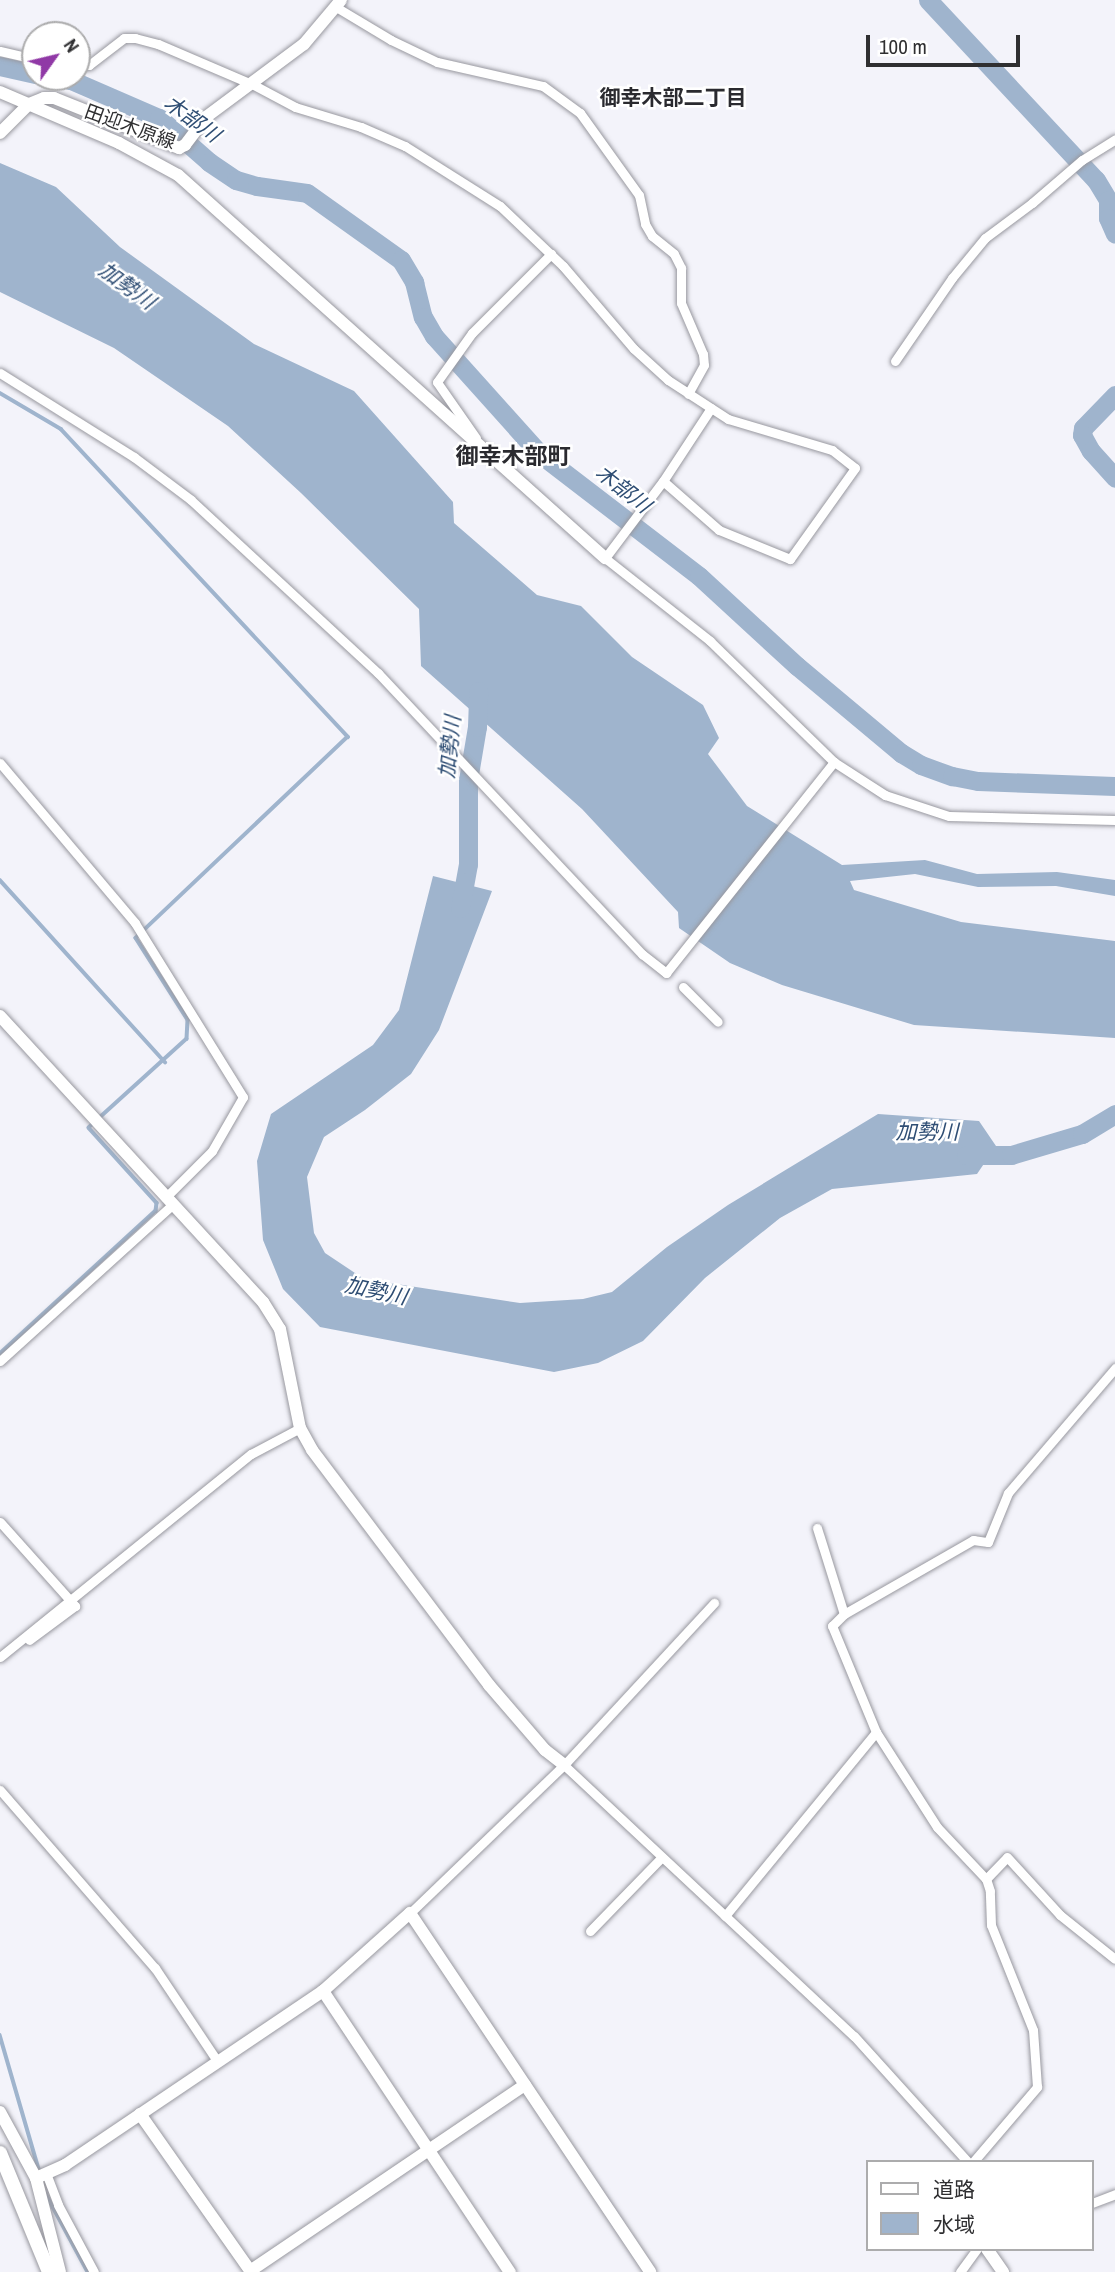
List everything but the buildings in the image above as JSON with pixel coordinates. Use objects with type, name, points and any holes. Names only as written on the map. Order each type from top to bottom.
[{"type":"main road","points":[[0,2153],[48,2272]]},
{"type":"street","name":"田迎木原線","points":[[29,104],[44,97],[54,98],[179,148],[185,145],[206,117],[304,44],[338,3]]},
{"type":"street","points":[[338,3],[391,40],[437,62],[543,86],[580,113],[639,195],[645,224],[652,236],[674,254],[681,268],[681,303],[703,354],[704,365],[688,394]]},
{"type":"street","points":[[91,63],[124,38],[158,44],[252,84],[295,107],[361,127],[405,146],[500,206],[551,254],[634,349],[688,394],[728,419],[832,450],[855,468],[790,559],[719,530],[663,481]]},
{"type":"street","points":[[0,51],[21,56]]},
{"type":"street","points":[[0,92],[119,143],[178,176],[480,444],[539,503],[710,641],[834,762],[885,795],[949,816],[1115,820]]},
{"type":"street","points":[[0,133],[29,104]]},
{"type":"street","points":[[895,361],[952,278],[985,238],[1082,160],[1115,139]]},
{"type":"street","points":[[480,444],[437,382],[468,338],[551,254]]},
{"type":"street","points":[[0,373],[134,457],[191,500],[378,673],[642,954],[666,973],[824,771],[834,762]]},
{"type":"street","points":[[604,558],[663,481],[711,408]]},
{"type":"street","points":[[0,763],[135,923],[243,1097],[212,1151],[169,1201],[0,1361]]},
{"type":"street","points":[[683,987],[718,1022]]},
{"type":"street","points":[[0,1016],[262,1302],[280,1329],[300,1429],[382,1546],[489,1685],[545,1750],[854,2036],[969,2160]]},
{"type":"street","points":[[973,2160],[1037,2087],[1033,2030],[990,1925],[990,1891],[986,1879],[937,1828],[876,1732],[832,1626],[844,1614],[973,1540],[988,1542],[1008,1493],[1115,1368]]},
{"type":"street","points":[[69,1600],[251,1454],[300,1429]]},
{"type":"street","points":[[0,1522],[75,1606],[0,1659]]},
{"type":"street","points":[[817,1528],[844,1614]]},
{"type":"street","points":[[41,2176],[65,2165],[323,1991],[410,1913],[564,1765],[714,1603]]},
{"type":"street","points":[[725,1916],[876,1732]]},
{"type":"street","points":[[0,1790],[155,1968],[218,2062]]},
{"type":"street","points":[[590,1931],[662,1857]]},
{"type":"street","points":[[986,1879],[1007,1857],[1060,1915],[1115,1959]]},
{"type":"street","points":[[410,1913],[650,2272]]},
{"type":"street","points":[[323,1991],[510,2272]]},
{"type":"street","points":[[140,2114],[251,2272],[526,2085]]},
{"type":"street","points":[[0,2112],[41,2176],[94,2272]]},
{"type":"street","points":[[41,2176],[60,2272]]},
{"type":"street","points":[[1094,2202],[1115,2194]]},
{"type":"street","points":[[960,2272],[976,2251]]},
{"type":"street","points":[[988,2251],[1003,2272]]},
{"type":"water","points":[[0,163],[56,187],[120,247],[254,344],[354,391],[453,502],[454,523],[537,595],[581,606],[632,657],[703,705],[719,738],[708,754],[747,806],[842,865],[925,860],[977,874],[1057,872],[1115,880],[1115,896],[1056,886],[978,887],[915,874],[850,881],[854,890],[961,922],[1115,941],[1115,1038],[914,1025],[782,985],[730,963],[679,928],[678,912],[582,809],[421,666],[419,609],[301,493],[228,426],[114,348],[0,292]]},
{"type":"water","points":[[433,876],[492,891],[439,1030],[411,1074],[365,1110],[324,1137],[307,1177],[314,1233],[325,1253],[364,1279],[520,1303],[583,1299],[612,1292],[667,1247],[728,1205],[878,1114],[979,1121],[996,1146],[977,1174],[832,1189],[780,1218],[705,1278],[643,1341],[598,1363],[554,1372],[320,1327],[283,1289],[263,1240],[257,1161],[271,1114],[373,1045],[399,1010]]},
{"type":"waterway","points":[[928,0],[1096,180],[1108,200],[1108,218],[1115,234]]},
{"type":"waterway","name":"木部川","points":[[0,66],[21,71]]},
{"type":"waterway","name":"木部川","points":[[91,89],[159,118],[209,162],[236,180],[257,186],[307,193],[401,260],[414,282],[423,317],[434,336],[540,454],[699,576],[797,666],[901,753],[921,765],[952,776],[978,781],[1115,786]]},
{"type":"waterway","points":[[0,393],[61,429],[348,737],[136,938],[188,1020],[187,1039],[89,1128],[157,1203],[156,1211],[0,1354]]},
{"type":"waterway","points":[[1115,395],[1083,428],[1082,435],[1091,451],[1115,478]]},
{"type":"waterway","name":"加勢川","points":[[460,908],[468,864],[468,780],[477,727],[478,691]]},
{"type":"waterway","points":[[0,880],[165,1062]]},
{"type":"waterway","name":"加勢川","points":[[966,1155],[1011,1155],[1082,1134],[1115,1114]]},
{"type":"waterway","points":[[0,2035],[40,2173]]},
{"type":"waterway","points":[[46,2194],[88,2272]]},
{"type":"district","name":"御幸木部二丁目","points":[[673,98]]},
{"type":"district","name":"御幸木部町","points":[[513,456]]}]
